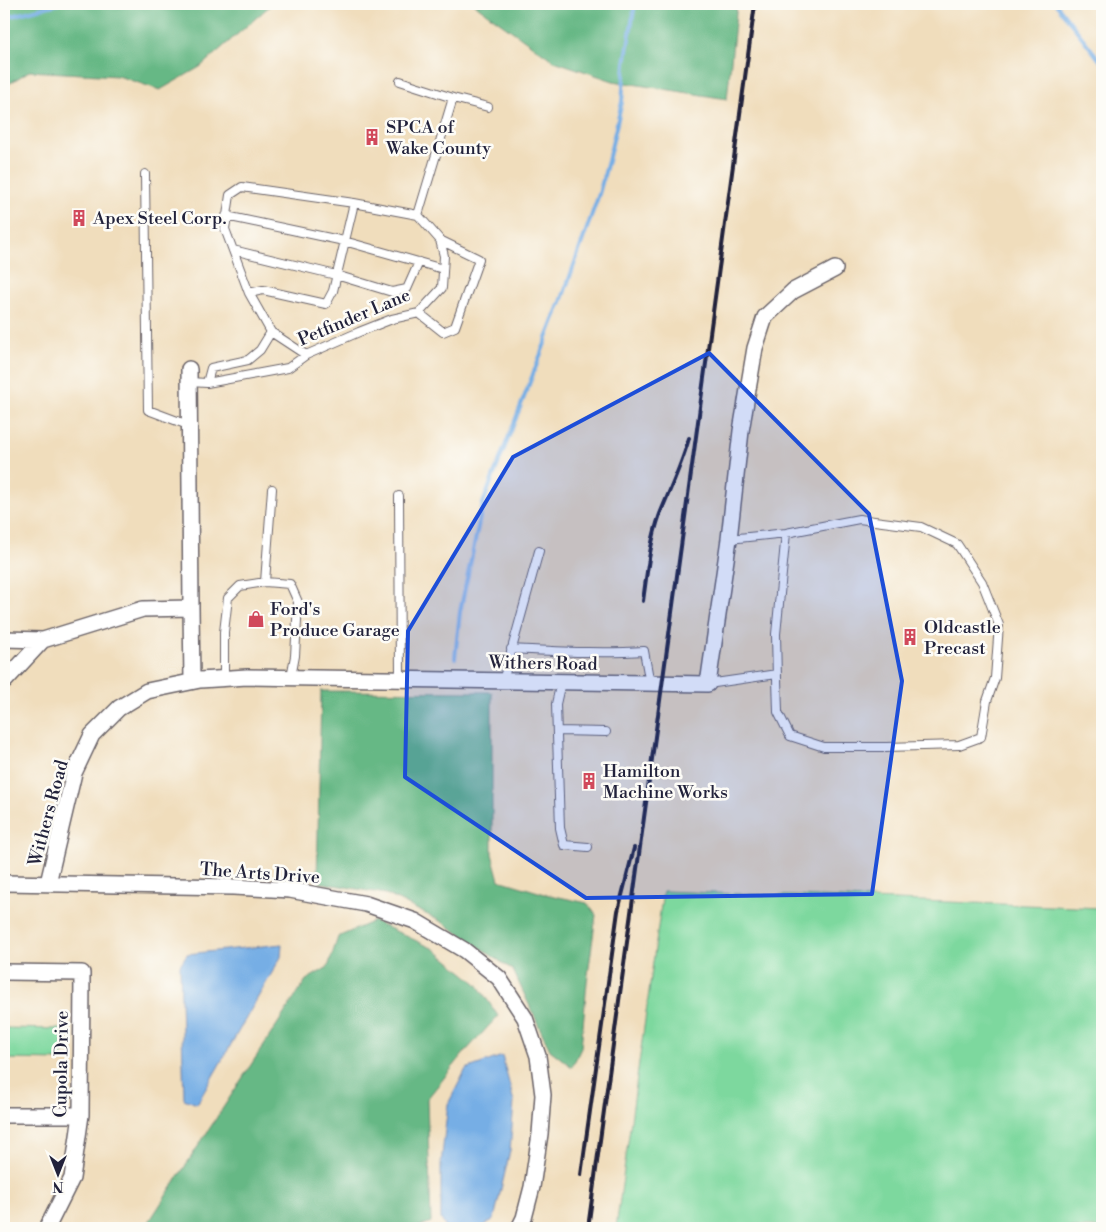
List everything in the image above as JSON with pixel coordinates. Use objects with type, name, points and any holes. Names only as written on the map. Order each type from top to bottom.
[{"type":"street","points":[[708,684],[729,539],[748,386],[755,348],[765,317],[793,291],[835,269]]},
{"type":"street","name":"Petfinder Lane","points":[[189,376],[192,681]]},
{"type":"street","points":[[4,639],[43,640],[143,609],[191,608]]},
{"type":"street","points":[[4,682],[43,640]]},
{"type":"street","name":"Withers Road","points":[[48,883],[74,773],[92,735],[119,708],[147,691],[192,681],[224,678],[291,677],[708,684]]},
{"type":"street","name":"The Arts Drive","points":[[4,883],[290,890],[366,904],[415,921],[464,950],[499,978],[525,1018],[538,1056],[543,1095],[540,1134],[532,1187],[524,1218],[519,1228]]},
{"type":"street","name":"Cupola Drive","points":[[4,972],[82,973],[81,1116],[72,1178],[47,1228]]},
{"type":"street","points":[[4,1115],[81,1116]]},
{"type":"lane","points":[[400,81],[488,107]]},
{"type":"lane","points":[[418,215],[453,98]]},
{"type":"lane","points":[[145,174],[148,410],[188,425]]},
{"type":"lane","points":[[306,355],[271,332],[250,293],[233,250],[225,228],[226,216],[230,195],[242,187],[354,203],[418,215],[440,240],[480,258],[454,327],[443,332],[419,313]]},
{"type":"lane","name":"Petfinder Lane","points":[[250,293],[262,290],[326,304],[333,291],[354,203]]},
{"type":"lane","points":[[226,216],[344,241],[443,269]]},
{"type":"lane","name":"Petfinder Lane","points":[[189,376],[208,383],[288,368],[306,355],[392,319],[419,313],[442,288],[444,256],[440,240]]},
{"type":"lane","points":[[233,250],[336,275],[392,292],[407,289],[419,262]]},
{"type":"lane","points":[[208,383],[211,368],[248,360],[260,350],[271,332]]},
{"type":"lane","points":[[266,582],[272,489]]},
{"type":"lane","points":[[399,496],[400,679]]},
{"type":"lane","points":[[729,539],[786,533],[859,519],[921,527],[956,544],[982,582],[999,625],[995,678],[987,701],[981,737],[959,745],[886,748],[824,747],[790,736],[778,712],[776,634],[786,533]]},
{"type":"lane","points":[[503,680],[538,551]]},
{"type":"lane","points":[[224,678],[224,632],[228,598],[240,586],[266,582],[290,584],[298,602],[295,656],[291,677]]},
{"type":"lane","points":[[511,649],[589,652],[644,651],[650,684]]},
{"type":"lane","points":[[708,684],[777,674]]},
{"type":"lane","points":[[561,682],[556,704],[560,828],[564,845],[588,847]]},
{"type":"lane","points":[[557,731],[606,732]]},
{"type":"highlighted area","points":[[709,353],[869,514],[902,681],[872,894],[586,898],[405,777],[408,631],[513,457]]},
{"type":"green space","points":[[4,4],[272,4],[200,67],[160,90],[118,76],[29,71],[4,87]]},
{"type":"green space","points":[[474,4],[737,4],[727,99],[613,81],[554,61]]},
{"type":"green space","points":[[321,691],[492,692],[492,854],[499,880],[545,894],[587,903],[596,915],[581,1048],[572,1067],[550,1050],[513,970],[442,922],[386,894],[317,882]]},
{"type":"green space","points":[[663,891],[1102,908],[1102,1228],[616,1228]]},
{"type":"green space","points":[[374,921],[434,949],[477,984],[498,1016],[465,1052],[427,1099],[431,1222],[416,1228],[145,1228],[306,980],[328,967],[338,937]]},
{"type":"green space","points":[[4,1028],[63,1029],[62,1060],[4,1059]]},
{"type":"water","points":[[282,944],[281,957],[197,1104],[184,1099],[180,965],[187,954]]},
{"type":"water","points":[[502,1056],[514,1102],[510,1151],[494,1219],[481,1228],[446,1228],[441,1219],[441,1164],[448,1104],[466,1069]]},
{"type":"waterway","points":[[4,18],[58,4]]},
{"type":"waterway","points":[[455,658],[460,612],[483,503],[561,302],[599,194],[622,102],[625,63],[635,4]]},
{"type":"waterway","points":[[1056,4],[1102,63]]},
{"type":"railway","points":[[588,1228],[755,4]]},
{"type":"railway","points":[[643,601],[654,535],[689,438]]},
{"type":"railway","points":[[581,1175],[618,911],[634,848]]},
{"type":"place","name":"SPCA of Wake County","points":[[372,137]]},
{"type":"place","name":"Apex Steel Corp.","points":[[79,218]]},
{"type":"place","name":"Ford's Produce Garage","points":[[256,619]]},
{"type":"place","name":"Oldcastle Precast","points":[[910,637]]},
{"type":"place","name":"Hamilton Machine Works","points":[[589,781]]}]
